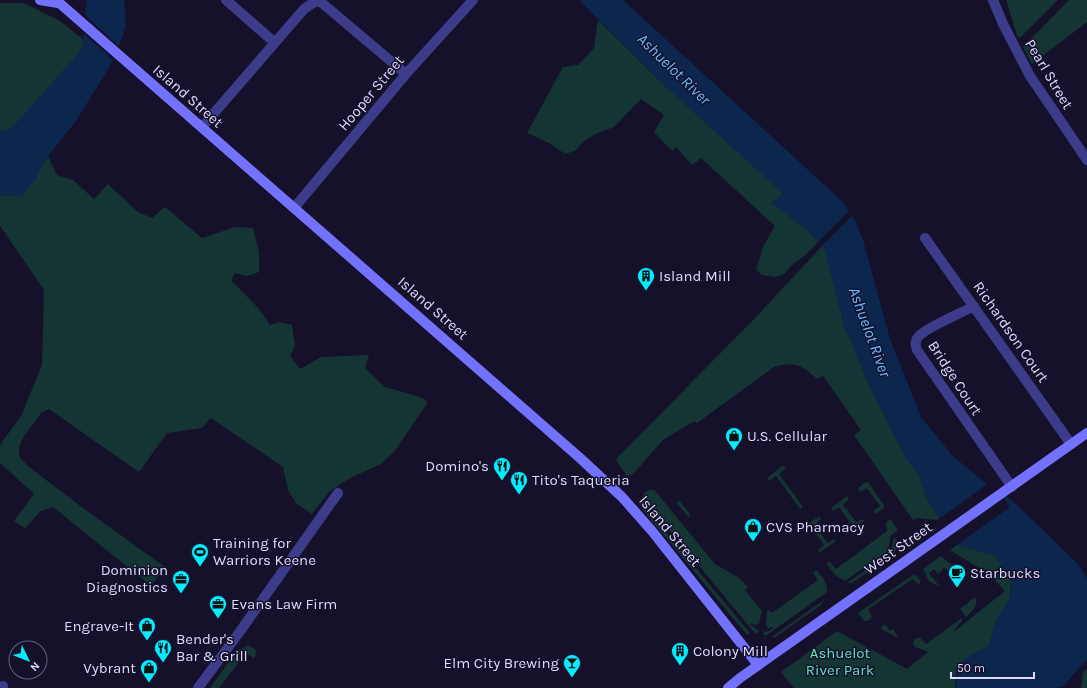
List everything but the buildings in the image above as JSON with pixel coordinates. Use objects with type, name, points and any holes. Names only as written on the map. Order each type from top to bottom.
[{"type":"street","name":"Island Street","points":[[40,0],[57,2],[78,18],[122,58],[555,434],[622,497],[652,531],[758,665]]},
{"type":"street","points":[[226,0],[274,42]]},
{"type":"street","name":"Hooper Street","points":[[294,208],[406,74],[473,0]]},
{"type":"street","name":"Pearl Street","points":[[993,0],[1003,24],[1030,76],[1087,160]]},
{"type":"street","points":[[202,127],[274,42],[304,9],[316,1],[322,3],[406,74]]},
{"type":"street","name":"Richardson Court","points":[[925,238],[1071,444]]},
{"type":"street","name":"Bridge Court","points":[[974,306],[927,330],[918,336],[915,343],[917,350],[945,392],[1012,487]]},
{"type":"street","name":"West Street","points":[[728,688],[758,665],[1087,433]]},
{"type":"street","points":[[198,688],[338,493]]},
{"type":"green space","points":[[1006,0],[1058,0],[1021,37],[1018,38]]},
{"type":"green space","points":[[1069,0],[1087,0],[1087,22],[1032,64],[1023,47]]},
{"type":"green space","points":[[0,3],[24,3],[60,21],[85,41],[79,54],[60,80],[0,139]]},
{"type":"green space","points":[[598,20],[660,81],[784,194],[772,203],[819,241],[784,274],[776,277],[762,275],[756,270],[763,247],[775,226],[701,158],[692,165],[676,147],[672,151],[654,132],[664,115],[641,99],[614,127],[585,140],[575,151],[565,154],[549,143],[527,133],[563,67],[578,65],[594,48]]},
{"type":"green space","points":[[48,156],[57,175],[73,180],[94,199],[108,184],[138,212],[152,218],[165,207],[202,238],[235,227],[253,228],[259,252],[259,272],[247,276],[235,273],[231,280],[260,310],[270,325],[279,322],[292,325],[295,346],[290,356],[300,369],[321,357],[369,355],[365,368],[385,387],[420,397],[428,402],[394,452],[381,464],[350,478],[330,491],[312,514],[296,503],[288,490],[283,467],[211,418],[202,428],[167,433],[139,472],[49,409],[41,413],[24,436],[19,447],[20,458],[29,467],[83,508],[165,567],[151,586],[53,507],[41,511],[25,528],[14,521],[34,494],[0,463],[0,445],[21,416],[42,365],[44,290],[0,226],[0,194],[7,196],[21,196],[34,181]]},
{"type":"green space","points":[[823,245],[844,325],[871,389],[906,458],[919,475],[925,495],[939,518],[937,520],[917,518],[913,520],[854,435],[861,430],[823,376],[817,379],[802,367],[792,364],[774,367],[697,423],[695,421],[664,439],[633,474],[627,476],[616,460],[618,457],[756,317]]},
{"type":"green space","points":[[782,466],[786,468],[779,474],[803,507],[800,509],[776,476],[769,481],[767,478]]},
{"type":"green space","points":[[868,482],[884,505],[884,508],[875,514],[873,511],[880,506],[867,488],[860,492],[858,490],[858,488],[864,483]]},
{"type":"green space","points":[[654,490],[656,492],[715,564],[739,578],[748,587],[745,590],[762,611],[759,623],[755,625],[750,624],[759,631],[756,634],[642,497],[645,492]]},
{"type":"green space","points":[[847,496],[849,499],[843,505],[856,522],[863,519],[864,521],[847,533],[846,530],[852,525],[839,507],[833,511],[831,508]]},
{"type":"green space","points":[[679,500],[690,514],[689,518],[677,503]]},
{"type":"green space","points":[[641,502],[750,633],[747,635],[642,509],[640,505]]},
{"type":"green space","points":[[818,517],[821,519],[814,525],[828,543],[834,539],[836,541],[819,553],[818,550],[824,545],[811,527],[805,531],[802,528]]},
{"type":"green space","points":[[889,519],[898,530],[891,535],[888,551],[845,581],[835,575],[827,565],[828,562],[830,562],[836,569],[887,531],[886,523]]},
{"type":"green space","points":[[894,537],[897,542],[897,546],[892,555],[852,583],[847,583],[891,552]]},
{"type":"green space","name":"Ashuelot River Park","points":[[957,545],[994,555],[1008,574],[1011,582],[1009,601],[997,618],[989,646],[978,651],[956,673],[955,688],[794,688],[781,672],[837,631],[907,669],[928,652],[915,647],[913,643],[915,639],[919,637],[926,644],[962,618],[962,621],[951,634],[1005,591],[989,574],[950,550]]},
{"type":"green space","points":[[941,556],[954,567],[948,571],[946,568],[943,568],[943,570],[938,574],[934,569],[929,573],[940,587],[929,581],[923,569]]},
{"type":"green space","points":[[816,570],[827,586],[827,592],[767,635],[764,635],[763,632],[769,631],[773,628],[768,628],[766,624],[767,610],[772,613],[818,580],[813,573]]},
{"type":"green space","points":[[913,575],[917,576],[920,580],[920,584],[913,579],[868,609],[872,617],[868,621],[864,621],[858,613]]},
{"type":"green space","points":[[975,597],[975,606],[966,617],[960,609]]},
{"type":"green space","points":[[824,600],[821,605],[774,638],[773,636]]},
{"type":"green space","points":[[885,624],[890,631],[893,629],[898,637],[881,629],[881,627]]},
{"type":"green space","points":[[248,645],[255,649],[256,655],[254,658],[246,653],[219,688],[210,688],[237,651]]},
{"type":"green space","points":[[1087,669],[1087,688],[1081,688],[1083,672]]},
{"type":"water","points":[[87,0],[124,0],[126,23],[123,36],[110,66],[76,121],[48,156],[34,181],[21,196],[7,196],[0,194],[0,131],[9,129],[17,122],[83,48]]},
{"type":"water","name":"Ashuelot River","points":[[579,0],[623,0],[844,203],[854,218],[863,240],[890,339],[921,417],[952,455],[985,483],[1014,502],[1079,565],[1087,578],[1087,660],[1062,687],[956,688],[958,669],[963,661],[971,654],[989,646],[997,618],[1009,601],[1011,582],[1008,574],[994,555],[957,545],[925,495],[919,475],[906,458],[871,389],[844,325],[825,250],[821,243],[801,225],[771,203],[783,194],[660,81]]},
{"type":"pier","points":[[83,13],[120,47],[114,61],[82,32]]},
{"type":"pier","points":[[850,210],[854,214],[821,247],[817,243]]},
{"type":"pier","points":[[989,483],[997,488],[1010,507],[957,545],[939,519]]},
{"type":"place","name":"Island Mill","points":[[646,291]]},
{"type":"place","name":"U.S. Cellular","points":[[734,451]]},
{"type":"place","name":"Domino's","points":[[502,481]]},
{"type":"place","name":"Tito's Taqueria","points":[[519,495]]},
{"type":"place","name":"CVS Pharmacy","points":[[753,542]]},
{"type":"place","name":"Training for Warriors Keene","points":[[200,567]]},
{"type":"place","name":"Starbucks","points":[[957,588]]},
{"type":"place","name":"Dominion Diagnostics","points":[[181,594]]},
{"type":"place","name":"Evans Law Firm","points":[[218,619]]},
{"type":"place","name":"Engrave-It","points":[[147,641]]},
{"type":"place","name":"Bender's Bar & Grill","points":[[163,663]]},
{"type":"place","name":"Colony Mill","points":[[680,666]]},
{"type":"place","name":"Elm City Brewing","points":[[572,678]]},
{"type":"place","name":"Vybrant","points":[[149,683]]}]
